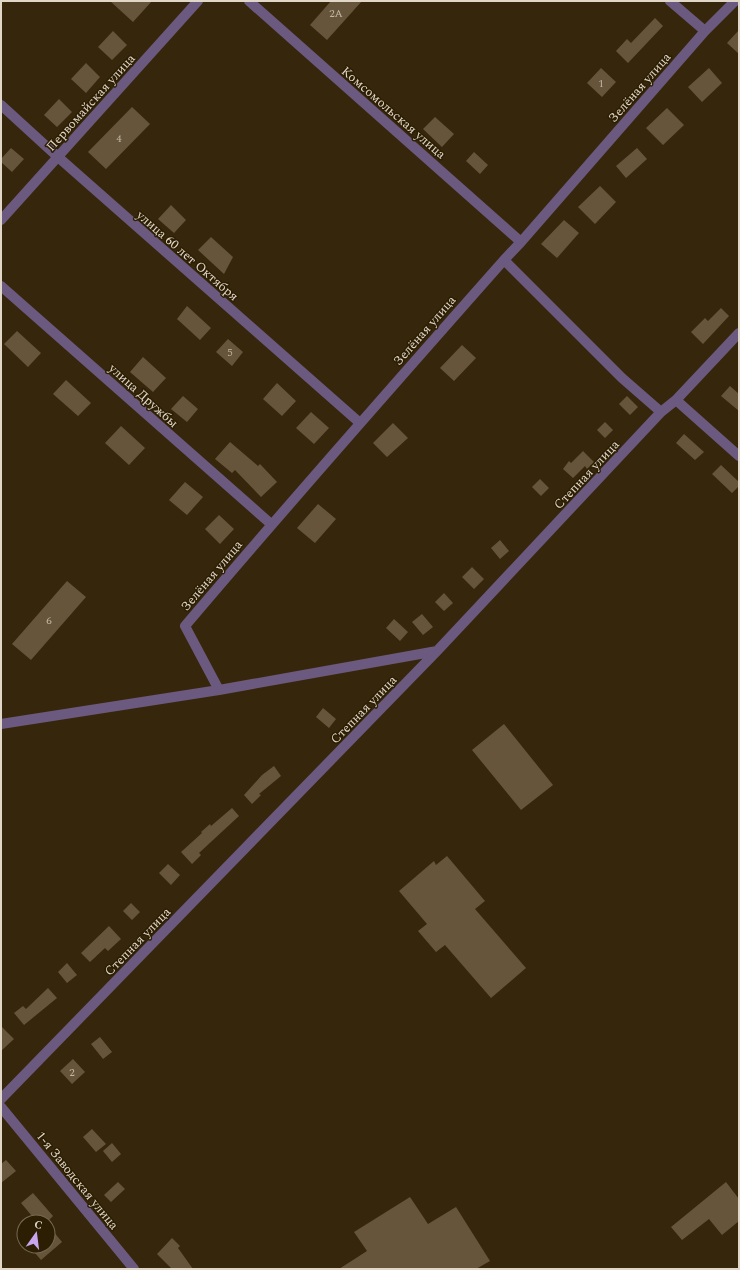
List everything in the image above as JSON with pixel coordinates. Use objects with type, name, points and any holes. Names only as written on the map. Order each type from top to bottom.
[{"type":"street","name":"Первомайская улица","points":[[1,220],[198,1]]},
{"type":"street","name":"Комсомольская улица","points":[[249,1],[521,242]]},
{"type":"street","points":[[670,1],[705,31]]},
{"type":"street","name":"Зелёная улица","points":[[219,690],[185,626],[271,524],[521,242],[705,31],[735,1]]},
{"type":"street","name":"улица 60 лет Октября","points":[[1,105],[360,423]]},
{"type":"street","points":[[504,260],[622,378],[661,412]]},
{"type":"street","name":"улица Дружбы","points":[[1,286],[271,524]]},
{"type":"street","name":"Степная улица","points":[[1,1099],[437,651],[661,412],[676,400],[739,333]]},
{"type":"street","points":[[676,400],[739,456]]},
{"type":"street","points":[[1,724],[219,690],[437,651]]},
{"type":"street","name":"1-я Заводская улица","points":[[1,1107],[134,1269]]},
{"type":"building","points":[[110,1],[152,1],[133,22]]},
{"type":"building","points":[[331,1],[362,1],[327,40],[310,25]]},
{"type":"building","points":[[655,18],[663,26],[628,63],[616,51],[627,39],[631,43]]},
{"type":"building","points":[[739,30],[739,54],[727,43]]},
{"type":"building","points":[[113,31],[127,45],[112,60],[98,47]]},
{"type":"building","points":[[86,63],[100,77],[86,93],[71,79]]},
{"type":"building","points":[[601,68],[616,82],[602,97],[587,83]]},
{"type":"building","points":[[709,68],[722,83],[702,102],[688,87]]},
{"type":"building","points":[[59,99],[72,112],[57,127],[44,115]]},
{"type":"building","points":[[132,107],[150,124],[106,169],[88,152]]},
{"type":"building","points":[[667,108],[684,125],[663,145],[646,128]]},
{"type":"building","points":[[435,117],[454,134],[442,147],[423,129]]},
{"type":"building","points":[[11,148],[24,159],[12,172],[1,162],[1,159]]},
{"type":"building","points":[[637,148],[647,159],[626,178],[616,166]]},
{"type":"building","points":[[474,152],[488,165],[480,174],[466,161]]},
{"type":"building","points":[[600,186],[616,202],[595,224],[578,207]]},
{"type":"building","points":[[171,205],[186,220],[174,233],[158,219]]},
{"type":"building","points":[[564,220],[579,233],[557,258],[541,244]]},
{"type":"building","points":[[211,237],[233,257],[224,274],[198,250]]},
{"type":"building","points":[[187,306],[211,328],[200,340],[177,319]]},
{"type":"building","points":[[721,308],[729,316],[703,344],[691,332],[705,318],[708,321]]},
{"type":"building","points":[[17,331],[41,353],[28,367],[4,344]]},
{"type":"building","points":[[228,339],[243,352],[232,366],[216,352]]},
{"type":"building","points":[[462,345],[476,358],[454,381],[440,368]]},
{"type":"building","points":[[143,357],[166,378],[153,392],[130,372]]},
{"type":"building","points":[[66,380],[91,403],[78,416],[53,394]]},
{"type":"building","points":[[277,383],[296,401],[282,416],[263,399]]},
{"type":"building","points":[[730,386],[739,394],[739,411],[721,396]]},
{"type":"building","points":[[183,396],[198,409],[187,422],[171,409]]},
{"type":"building","points":[[627,396],[638,407],[630,415],[619,404]]},
{"type":"building","points":[[311,412],[329,428],[314,444],[296,428]]},
{"type":"building","points":[[605,422],[613,430],[605,438],[597,430]]},
{"type":"building","points":[[393,423],[408,438],[387,457],[373,443]]},
{"type":"building","points":[[121,426],[145,448],[129,465],[105,443]]},
{"type":"building","points":[[684,434],[704,452],[695,460],[676,443]]},
{"type":"building","points":[[230,442],[258,466],[260,464],[277,482],[261,497],[235,470],[232,473],[215,459]]},
{"type":"building","points":[[583,451],[594,462],[587,469],[585,466],[573,478],[563,469],[569,461],[571,463]]},
{"type":"building","points":[[721,465],[739,482],[739,486],[732,493],[712,474]]},
{"type":"building","points":[[540,479],[549,488],[541,496],[532,487]]},
{"type":"building","points":[[185,482],[203,497],[187,515],[169,500]]},
{"type":"building","points":[[318,504],[336,519],[315,543],[297,528]]},
{"type":"building","points":[[219,515],[234,529],[220,544],[205,529]]},
{"type":"building","points":[[500,540],[509,551],[500,559],[491,548]]},
{"type":"building","points":[[472,567],[484,579],[474,589],[462,577]]},
{"type":"building","points":[[67,581],[86,597],[31,660],[12,644]]},
{"type":"building","points":[[444,593],[453,603],[444,611],[435,602]]},
{"type":"building","points":[[422,614],[433,627],[423,635],[412,622]]},
{"type":"building","points":[[394,619],[408,632],[400,641],[386,628]]},
{"type":"building","points":[[323,708],[336,719],[329,728],[316,717]]},
{"type":"building","points":[[504,724],[553,785],[521,810],[472,750]]},
{"type":"building","points":[[274,766],[281,776],[259,794],[261,795],[252,804],[244,795],[262,775]]},
{"type":"building","points":[[232,808],[239,816],[199,853],[201,855],[192,864],[181,852],[210,824],[211,826]]},
{"type":"building","points":[[447,856],[485,901],[475,909],[526,968],[491,998],[445,945],[436,952],[418,931],[427,924],[399,891],[434,861],[436,865]]},
{"type":"building","points":[[168,864],[180,875],[171,885],[159,873]]},
{"type":"building","points":[[131,903],[140,912],[132,920],[123,911]]},
{"type":"building","points":[[109,926],[121,939],[108,951],[105,948],[90,962],[81,953]]},
{"type":"building","points":[[67,963],[77,975],[67,983],[58,972]]},
{"type":"building","points":[[48,988],[57,998],[24,1025],[14,1013],[23,1006],[26,1009]]},
{"type":"building","points":[[1,1026],[14,1039],[1,1051]]},
{"type":"building","points":[[100,1037],[112,1052],[103,1059],[91,1044]]},
{"type":"building","points":[[73,1059],[85,1072],[72,1084],[60,1071]]},
{"type":"building","points":[[92,1129],[106,1144],[96,1152],[83,1137]]},
{"type":"building","points":[[112,1143],[121,1154],[112,1162],[103,1151]]},
{"type":"building","points":[[6,1160],[16,1171],[1,1183],[1,1164]]},
{"type":"building","points":[[118,1182],[125,1189],[111,1202],[104,1195]]},
{"type":"building","points":[[726,1182],[739,1199],[739,1221],[722,1235],[709,1219],[682,1240],[671,1227]]},
{"type":"building","points":[[33,1193],[51,1214],[30,1214],[21,1203]]},
{"type":"building","points":[[410,1197],[428,1224],[456,1207],[490,1261],[476,1269],[339,1269],[367,1251],[354,1232]]},
{"type":"building","points":[[56,1235],[62,1242],[56,1247]]},
{"type":"building","points":[[172,1238],[180,1246],[178,1248],[193,1269],[172,1269],[157,1254]]},
{"type":"building","points":[[36,1254],[48,1254],[41,1260]]}]
